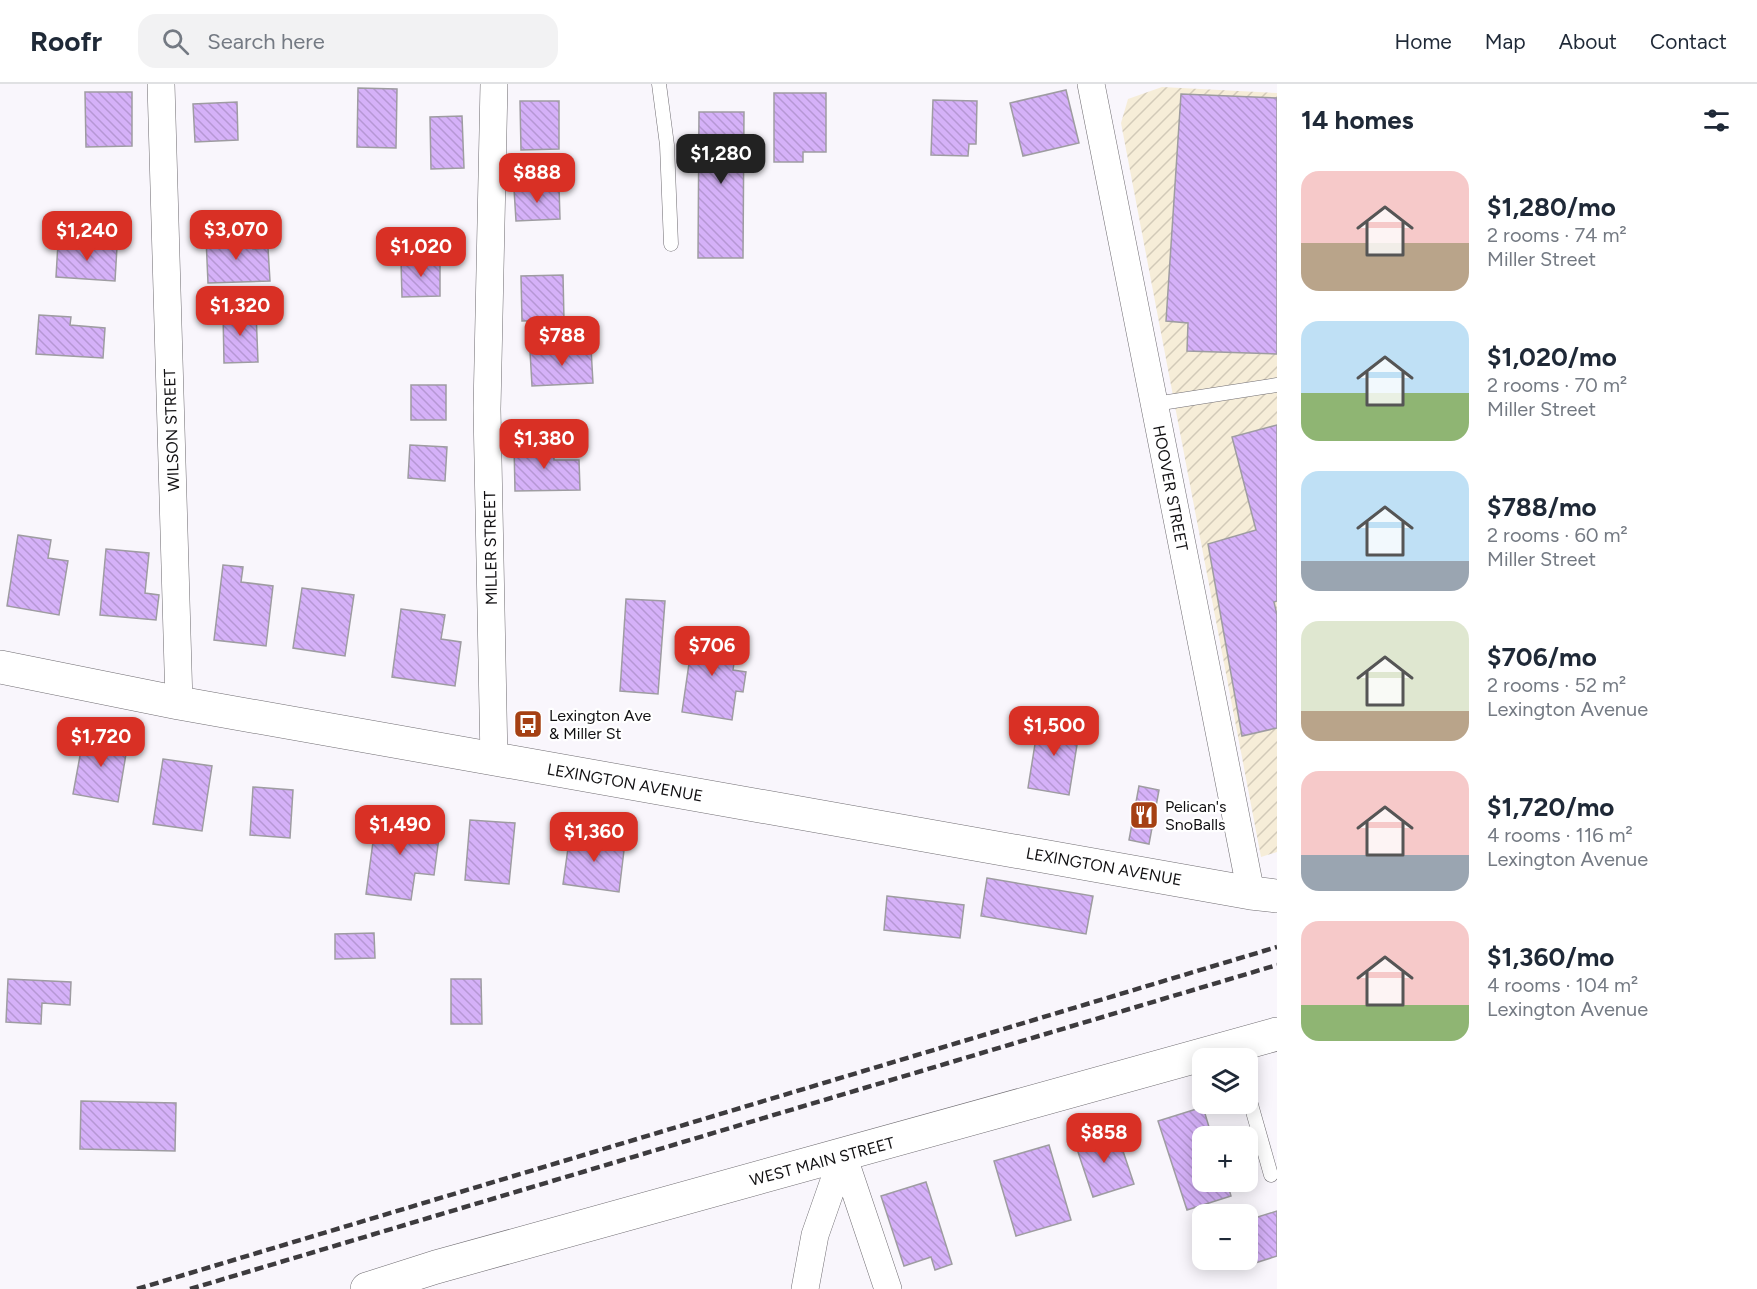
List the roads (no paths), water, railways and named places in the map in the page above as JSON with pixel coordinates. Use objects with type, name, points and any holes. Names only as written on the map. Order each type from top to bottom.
[{"type":"main road","name":"LEXINGTON AVENUE","points":[[0,667],[179,703],[494,760],[1270,894]]},
{"type":"main road","name":"WEST MAIN STREET","points":[[1245,1048],[1277,1034]]},
{"type":"main road","name":"WEST MAIN STREET","points":[[367,1289],[436,1267],[843,1155],[1192,1064]]},
{"type":"street","name":"WILSON STREET","points":[[161,84],[179,703]]},
{"type":"street","name":"MILLER STREET","points":[[494,84],[487,409],[494,760]]},
{"type":"street","name":"HOOVER STREET","points":[[1091,84],[1155,404],[1270,894]]},
{"type":"street","points":[[805,1289],[816,1235],[843,1155]]},
{"type":"street","points":[[843,1155],[888,1289]]},
{"type":"lane","points":[[659,84],[668,146],[671,244]]},
{"type":"lane","points":[[1155,404],[1277,385]]},
{"type":"lane","points":[[1254,1114],[1271,1175]]},
{"type":"railway","points":[[137,1289],[1277,947]]},
{"type":"railway","points":[[190,1289],[1277,965]]},
{"type":"place","name":"Lexington Ave & Miller St","points":[[528,724]]},
{"type":"place","name":"Pelican's SnoBalls","points":[[1144,815]]}]
